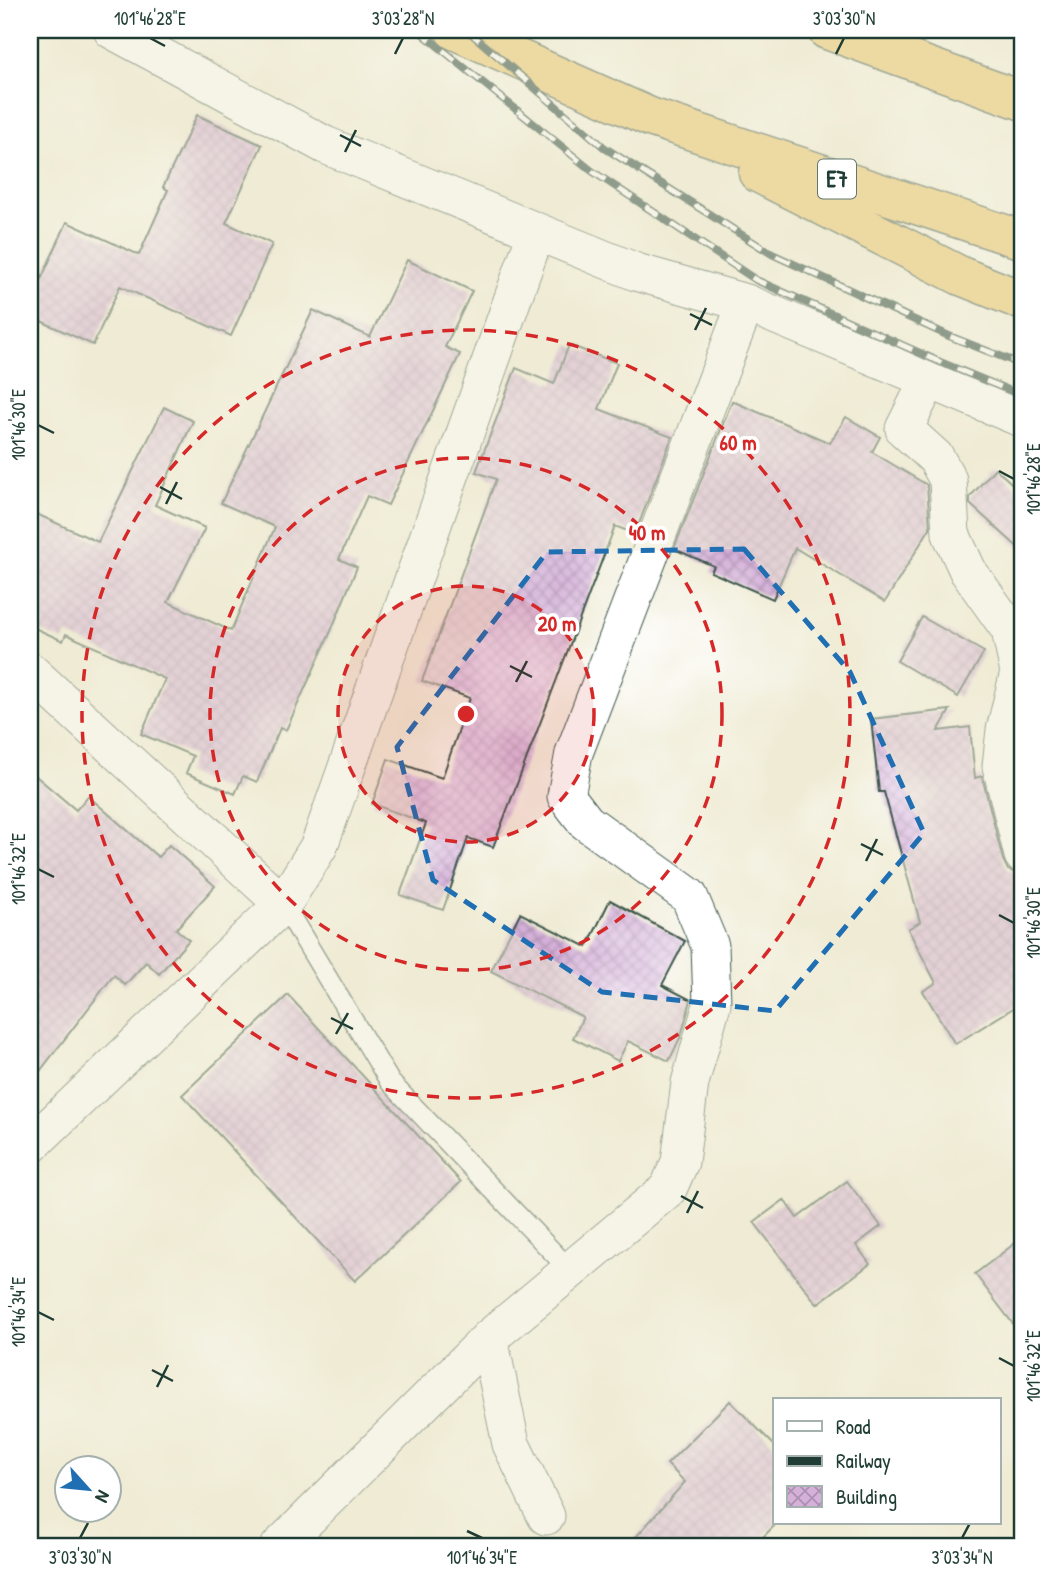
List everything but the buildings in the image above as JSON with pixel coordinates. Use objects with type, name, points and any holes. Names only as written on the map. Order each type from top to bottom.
[{"type":"highway","name":"E7","points":[[454,30],[650,117],[1023,240]]},
{"type":"highway","points":[[827,30],[1023,101]]},
{"type":"highway","points":[[650,117],[961,276],[1023,301]]},
{"type":"street","points":[[112,30],[325,145],[636,272],[746,303],[1023,419]]},
{"type":"street","points":[[33,1136],[283,904],[319,846],[536,233]]},
{"type":"street","points":[[279,1547],[489,1338],[668,1189],[680,1162],[691,1083],[712,1004],[710,946],[689,896],[586,822],[566,796],[574,753],[746,303]]},
{"type":"street","points":[[929,379],[904,429],[936,458],[947,480],[951,534],[968,571],[1010,630],[1019,672],[1001,766],[1023,855]]},
{"type":"street","points":[[30,671],[283,904]]},
{"type":"street","points":[[489,1338],[510,1444],[546,1517]]},
{"type":"lane","points":[[283,904],[390,1082],[569,1269]]},
{"type":"highlighted area","points":[[744,549],[850,672],[924,833],[775,1011],[602,992],[433,880],[397,747],[547,552]]},
{"type":"railway","points":[[418,30],[592,171],[756,280],[1023,396]]},
{"type":"railway","points":[[467,30],[605,148],[772,254],[949,336],[1023,365]]}]
